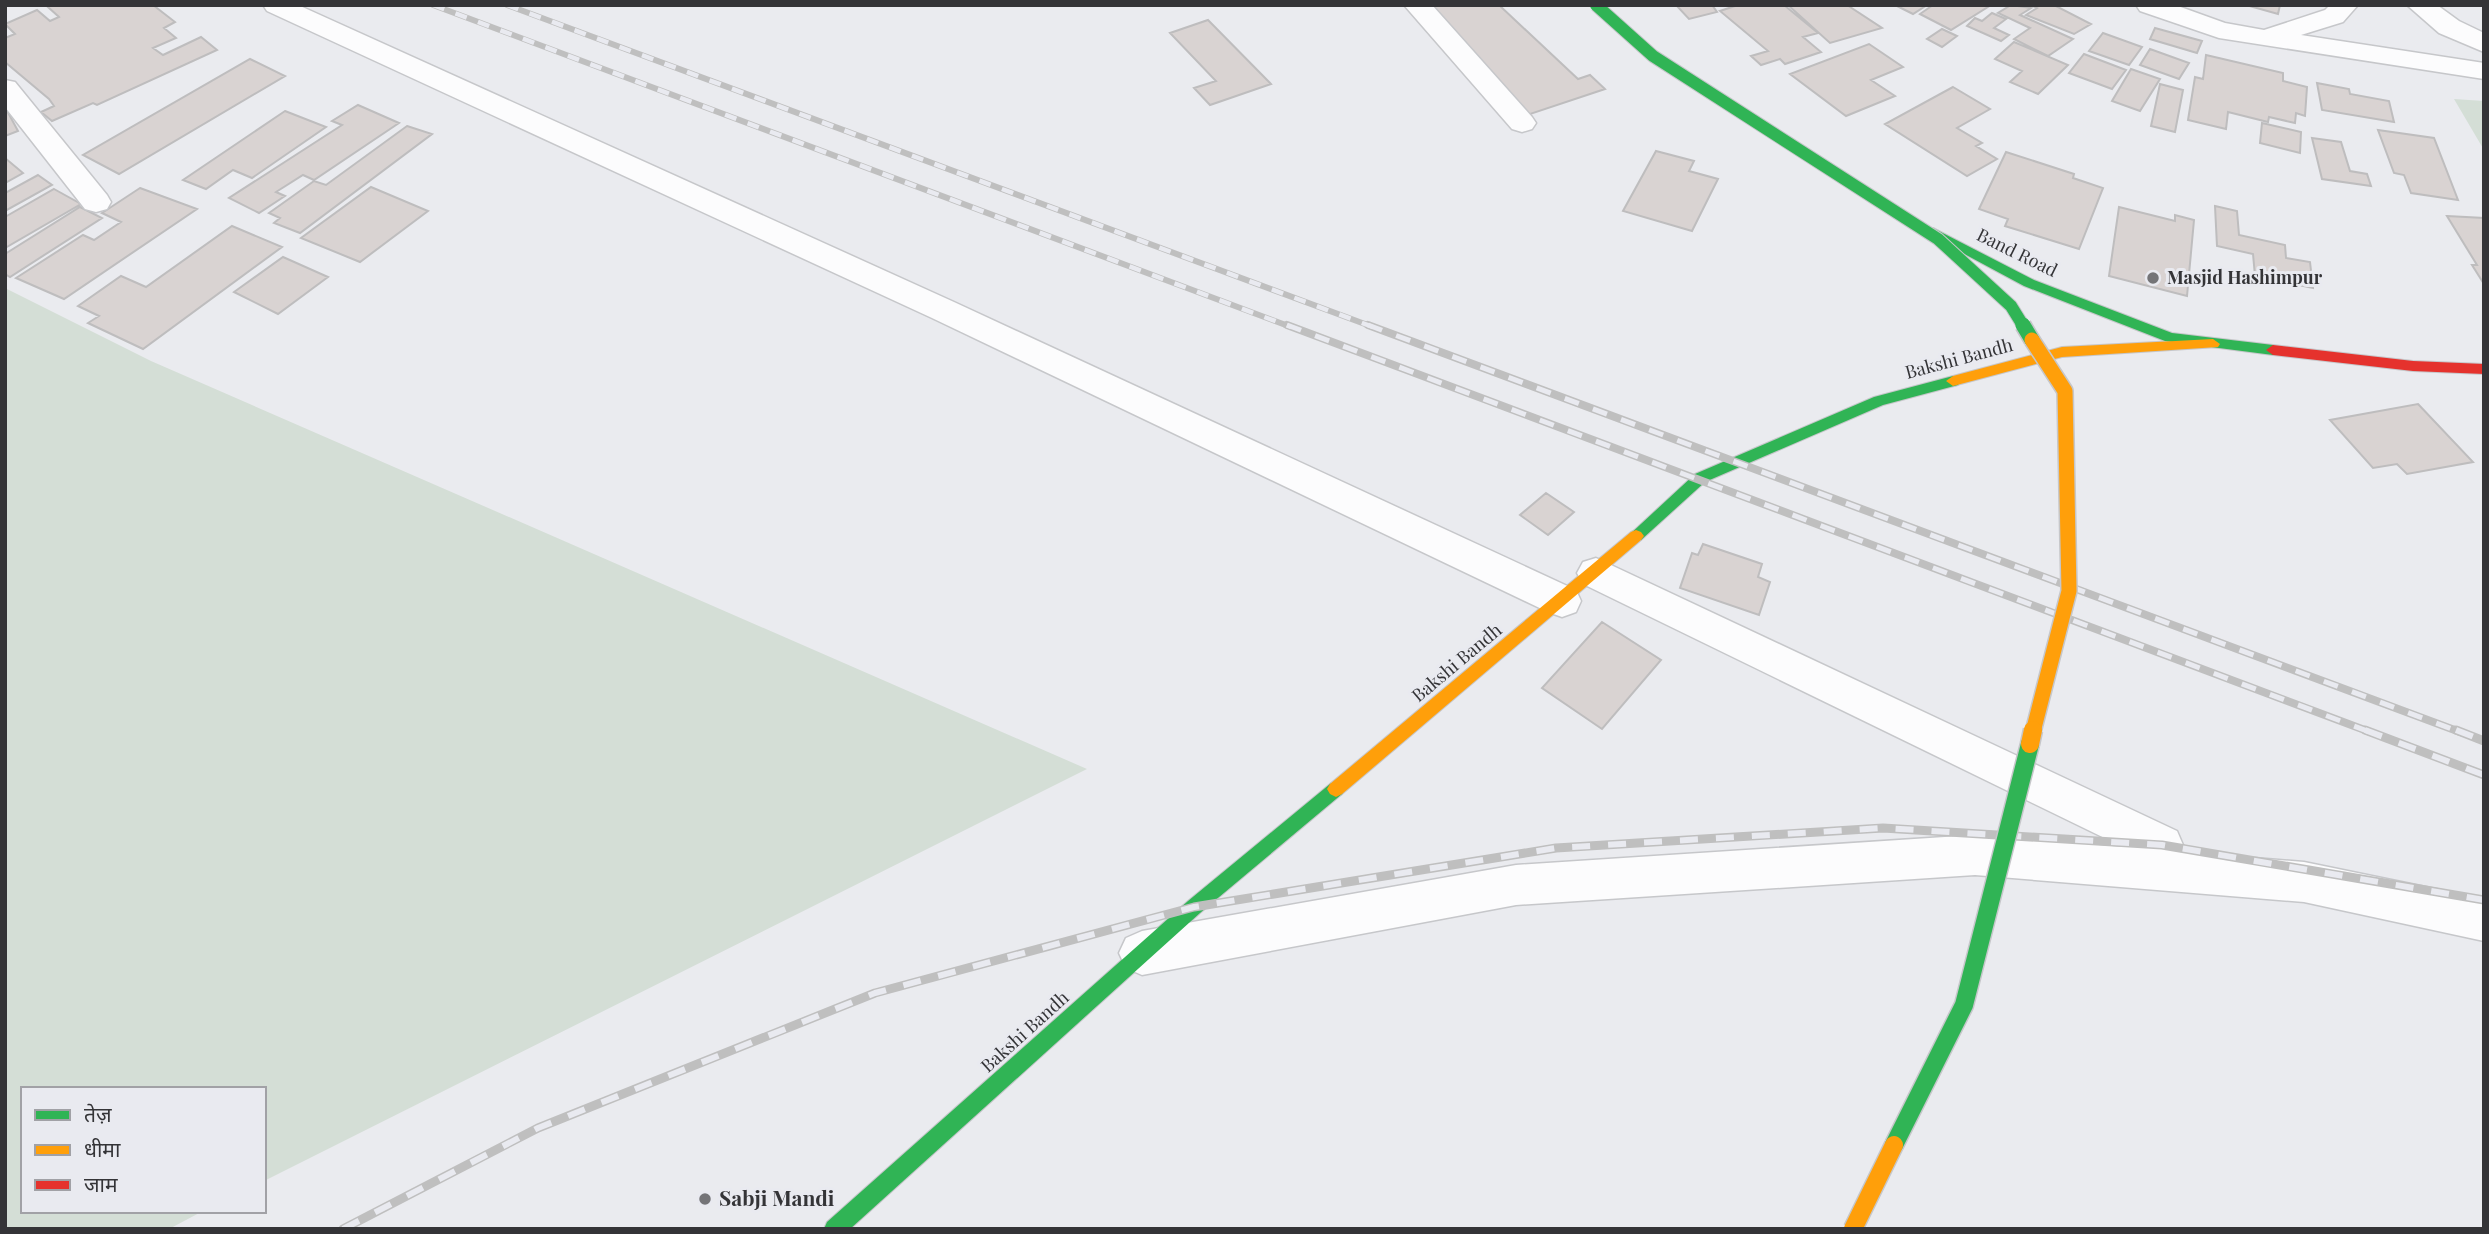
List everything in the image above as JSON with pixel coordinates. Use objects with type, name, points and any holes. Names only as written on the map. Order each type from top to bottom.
[{"type":"main road","name":"Band Road","points":[[1597,5],[1739,115],[1850,188],[2029,283],[2169,338],[2413,366],[2484,369]]},
{"type":"main road","points":[[1597,5],[1653,57],[1938,239],[2011,306],[2065,391],[2069,591],[1964,1005],[1853,1229]]},
{"type":"main road","name":"Bakshi Bandh","points":[[834,1229],[1142,953],[1562,601],[1700,478],[1879,401],[2063,352],[2213,344]]},
{"type":"street","points":[[276,5],[943,310],[1562,601]]},
{"type":"street","points":[[1417,5],[1522,123]]},
{"type":"street","points":[[2150,5],[2219,30],[2484,71]]},
{"type":"street","points":[[2265,38],[2334,16],[2345,5]]},
{"type":"street","points":[[2420,5],[2449,27],[2484,44]]},
{"type":"street","points":[[5,88],[96,202]]},
{"type":"street","points":[[1596,572],[2162,845]]},
{"type":"street","points":[[1142,953],[1516,885],[1975,855],[2304,882],[2484,920]]},
{"type":"shaded area","points":[[2454,99],[2484,101],[2484,150]]},
{"type":"shaded area","points":[[5,288],[151,361],[1087,769],[266,1180],[266,1087],[21,1087],[21,1213],[199,1213],[169,1229],[5,1229]]},
{"type":"building","points":[[153,5],[175,22],[164,28],[176,38],[153,48],[163,55],[201,37],[217,50],[97,105],[93,103],[52,121],[41,112],[54,106],[49,99],[5,62],[5,38],[15,34],[5,24],[37,10],[50,21],[59,17],[48,7]]},
{"type":"building","points":[[1410,5],[1499,5],[1578,79],[1590,75],[1605,89],[1521,117]]},
{"type":"building","points":[[1676,5],[1712,5],[1717,12],[1689,19]]},
{"type":"building","points":[[1738,5],[1784,5],[1818,33],[1803,37],[1821,52],[1785,64],[1780,59],[1761,65],[1751,56],[1768,51],[1720,11]]},
{"type":"building","points":[[1788,5],[1847,5],[1882,28],[1830,43]]},
{"type":"building","points":[[1895,5],[1927,5],[1913,14]]},
{"type":"building","points":[[1933,5],[1991,5],[1951,30],[1920,14]]},
{"type":"building","points":[[2011,5],[2031,8],[2020,15],[2073,39],[2048,56],[2014,39],[2030,28],[1998,13]]},
{"type":"building","points":[[2031,5],[2054,5],[2091,24],[2074,34],[2026,15],[2037,8]]},
{"type":"building","points":[[2246,5],[2280,5],[2278,14]]},
{"type":"building","points":[[1992,13],[2006,19],[1994,28],[2009,35],[2001,41],[1967,26],[1975,18],[1982,21]]},
{"type":"building","points":[[1208,20],[1271,84],[1210,105],[1194,88],[1216,81],[1170,33]]},
{"type":"building","points":[[2155,28],[2202,41],[2197,53],[2150,39]]},
{"type":"building","points":[[1942,29],[1957,36],[1942,47],[1927,39]]},
{"type":"building","points":[[2103,33],[2142,47],[2129,65],[2089,51]]},
{"type":"building","points":[[2014,42],[2068,65],[2038,94],[2010,82],[2022,71],[1995,59]]},
{"type":"building","points":[[1869,44],[1903,67],[1871,80],[1895,96],[1846,116],[1790,74]]},
{"type":"building","points":[[2150,49],[2189,63],[2179,79],[2140,65]]},
{"type":"building","points":[[2084,54],[2126,70],[2112,89],[2069,73]]},
{"type":"building","points":[[2206,55],[2283,73],[2283,81],[2307,87],[2305,116],[2296,113],[2295,123],[2269,117],[2268,122],[2228,112],[2226,129],[2188,120],[2195,77],[2203,79]]},
{"type":"building","points":[[250,59],[285,76],[119,174],[83,155]]},
{"type":"building","points":[[2131,69],[2160,79],[2140,111],[2112,101]]},
{"type":"building","points":[[2317,83],[2349,89],[2350,94],[2389,101],[2394,122],[2322,110]]},
{"type":"building","points":[[2160,84],[2183,90],[2175,132],[2151,126]]},
{"type":"building","points":[[1953,87],[1990,109],[1957,128],[1982,143],[1976,146],[1997,159],[1967,176],[1885,124]]},
{"type":"building","points":[[358,105],[399,123],[314,180],[303,175],[276,192],[285,196],[259,213],[229,198],[342,125],[332,121]]},
{"type":"building","points":[[5,107],[18,131],[5,136]]},
{"type":"building","points":[[285,111],[326,127],[252,178],[233,170],[206,189],[183,180]]},
{"type":"building","points":[[2262,123],[2301,132],[2300,153],[2260,143]]},
{"type":"building","points":[[407,126],[432,134],[300,233],[274,223],[280,218],[269,213],[314,181],[326,185]]},
{"type":"building","points":[[2378,130],[2434,138],[2458,200],[2411,193],[2404,175],[2394,173]]},
{"type":"building","points":[[2312,138],[2341,142],[2350,171],[2367,174],[2371,186],[2322,179]]},
{"type":"building","points":[[1656,151],[1694,161],[1689,171],[1718,179],[1692,231],[1623,211]]},
{"type":"building","points":[[2006,152],[2074,174],[2073,178],[2103,188],[2079,249],[2005,226],[2008,219],[1979,209]]},
{"type":"building","points":[[5,158],[23,173],[5,183]]},
{"type":"building","points":[[38,175],[52,185],[5,211],[5,193]]},
{"type":"building","points":[[371,187],[428,211],[360,262],[301,238]]},
{"type":"building","points":[[140,188],[197,209],[64,299],[16,278],[83,235],[94,240],[121,222],[102,213]]},
{"type":"building","points":[[54,189],[81,204],[5,248],[5,217]]},
{"type":"building","points":[[2215,206],[2237,211],[2239,235],[2285,245],[2286,258],[2310,262],[2313,288],[2255,276],[2253,254],[2217,246]]},
{"type":"building","points":[[80,207],[102,218],[10,277],[5,274],[5,254]]},
{"type":"building","points":[[2119,207],[2175,221],[2175,215],[2194,220],[2187,296],[2109,276]]},
{"type":"building","points":[[2447,216],[2484,218],[2484,284],[2472,265],[2477,265]]},
{"type":"building","points":[[232,226],[282,247],[143,349],[88,323],[99,316],[78,306],[121,276],[146,287]]},
{"type":"building","points":[[283,257],[328,277],[278,314],[234,292]]},
{"type":"building","points":[[2418,404],[2473,462],[2407,474],[2397,464],[2373,468],[2330,420]]},
{"type":"building","points":[[1546,493],[1574,512],[1548,535],[1520,515]]},
{"type":"building","points":[[1703,544],[1762,564],[1758,577],[1770,582],[1759,615],[1680,588],[1692,553],[1698,555]]},
{"type":"building","points":[[1602,622],[1661,660],[1602,729],[1542,688]]},
{"type":"railway","points":[[433,5],[1291,327]]},
{"type":"railway","points":[[507,5],[1373,327]]},
{"type":"railway","points":[[1287,325],[2370,732]]},
{"type":"railway","points":[[1368,325],[2460,732]]},
{"type":"railway","points":[[2365,730],[2484,775]]},
{"type":"railway","points":[[2456,730],[2484,741]]},
{"type":"railway","points":[[343,1229],[538,1128],[875,993],[1194,907],[1556,848],[1883,828],[2162,845],[2484,900]]},
{"type":"traffic: fast","points":[[1596,5],[1653,56],[1938,239],[2011,306],[2032,340]]},
{"type":"traffic: fast","points":[[1933,232],[2029,283],[2170,338],[2273,350]]},
{"type":"traffic: fast","points":[[1636,536],[1700,478],[1879,401],[1953,381]]},
{"type":"traffic: fast","points":[[1894,1145],[1964,1005],[2030,744]]},
{"type":"traffic: fast","points":[[834,1229],[1194,907],[1336,789]]},
{"type":"traffic: slow","points":[[2030,744],[2069,591],[2065,391],[2032,340]]},
{"type":"traffic: slow","points":[[1953,381],[2062,352],[2213,344]]},
{"type":"traffic: slow","points":[[1336,789],[1636,536]]},
{"type":"traffic: slow","points":[[1853,1229],[1894,1145]]},
{"type":"traffic: jam","points":[[2273,350],[2413,366],[2484,369]]},
{"type":"place","name":"Masjid Hashimpur","points":[[2153,278]]},
{"type":"place","name":"Sabji Mandi","points":[[705,1199]]}]
